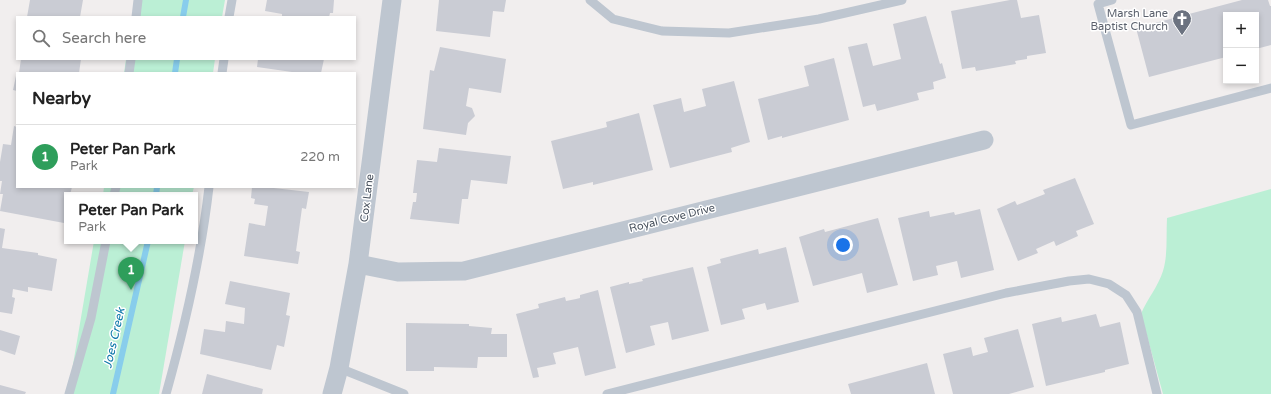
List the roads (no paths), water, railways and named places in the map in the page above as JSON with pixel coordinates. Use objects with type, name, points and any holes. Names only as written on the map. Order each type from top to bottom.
[{"type":"street","name":"Cox Lane","points":[[332,394],[339,368],[358,264],[392,0]]},
{"type":"street","name":"Royal Cove Drive","points":[[358,264],[398,272],[464,271],[984,140]]},
{"type":"lane","points":[[136,16],[138,0]]},
{"type":"lane","points":[[229,16],[232,0]]},
{"type":"lane","points":[[590,0],[613,19],[662,31],[729,33],[819,19],[902,0]]},
{"type":"lane","points":[[1112,0],[1098,4],[1131,125],[1271,88]]},
{"type":"lane","points":[[129,72],[131,60]]},
{"type":"lane","points":[[222,72],[224,60]]},
{"type":"lane","points":[[166,394],[176,362],[194,279],[209,188]]},
{"type":"lane","points":[[69,394],[91,318],[105,244]]},
{"type":"lane","points":[[607,394],[1006,293],[1089,278],[1109,284],[1126,295],[1137,312],[1157,394]]},
{"type":"lane","points":[[339,368],[404,394]]},
{"type":"waterway","name":"Joes Creek","points":[[183,16],[186,0]]},
{"type":"waterway","name":"Joes Creek","points":[[175,72],[177,60]]},
{"type":"waterway","name":"Joes Creek","points":[[156,192],[157,188]]},
{"type":"waterway","name":"Joes Creek","points":[[113,394],[147,244]]},
{"type":"place","name":"Marsh Lane Baptist Church","points":[[1182,36]]},
{"type":"place","name":"Peter Pan Park","points":[[131,290]]}]
